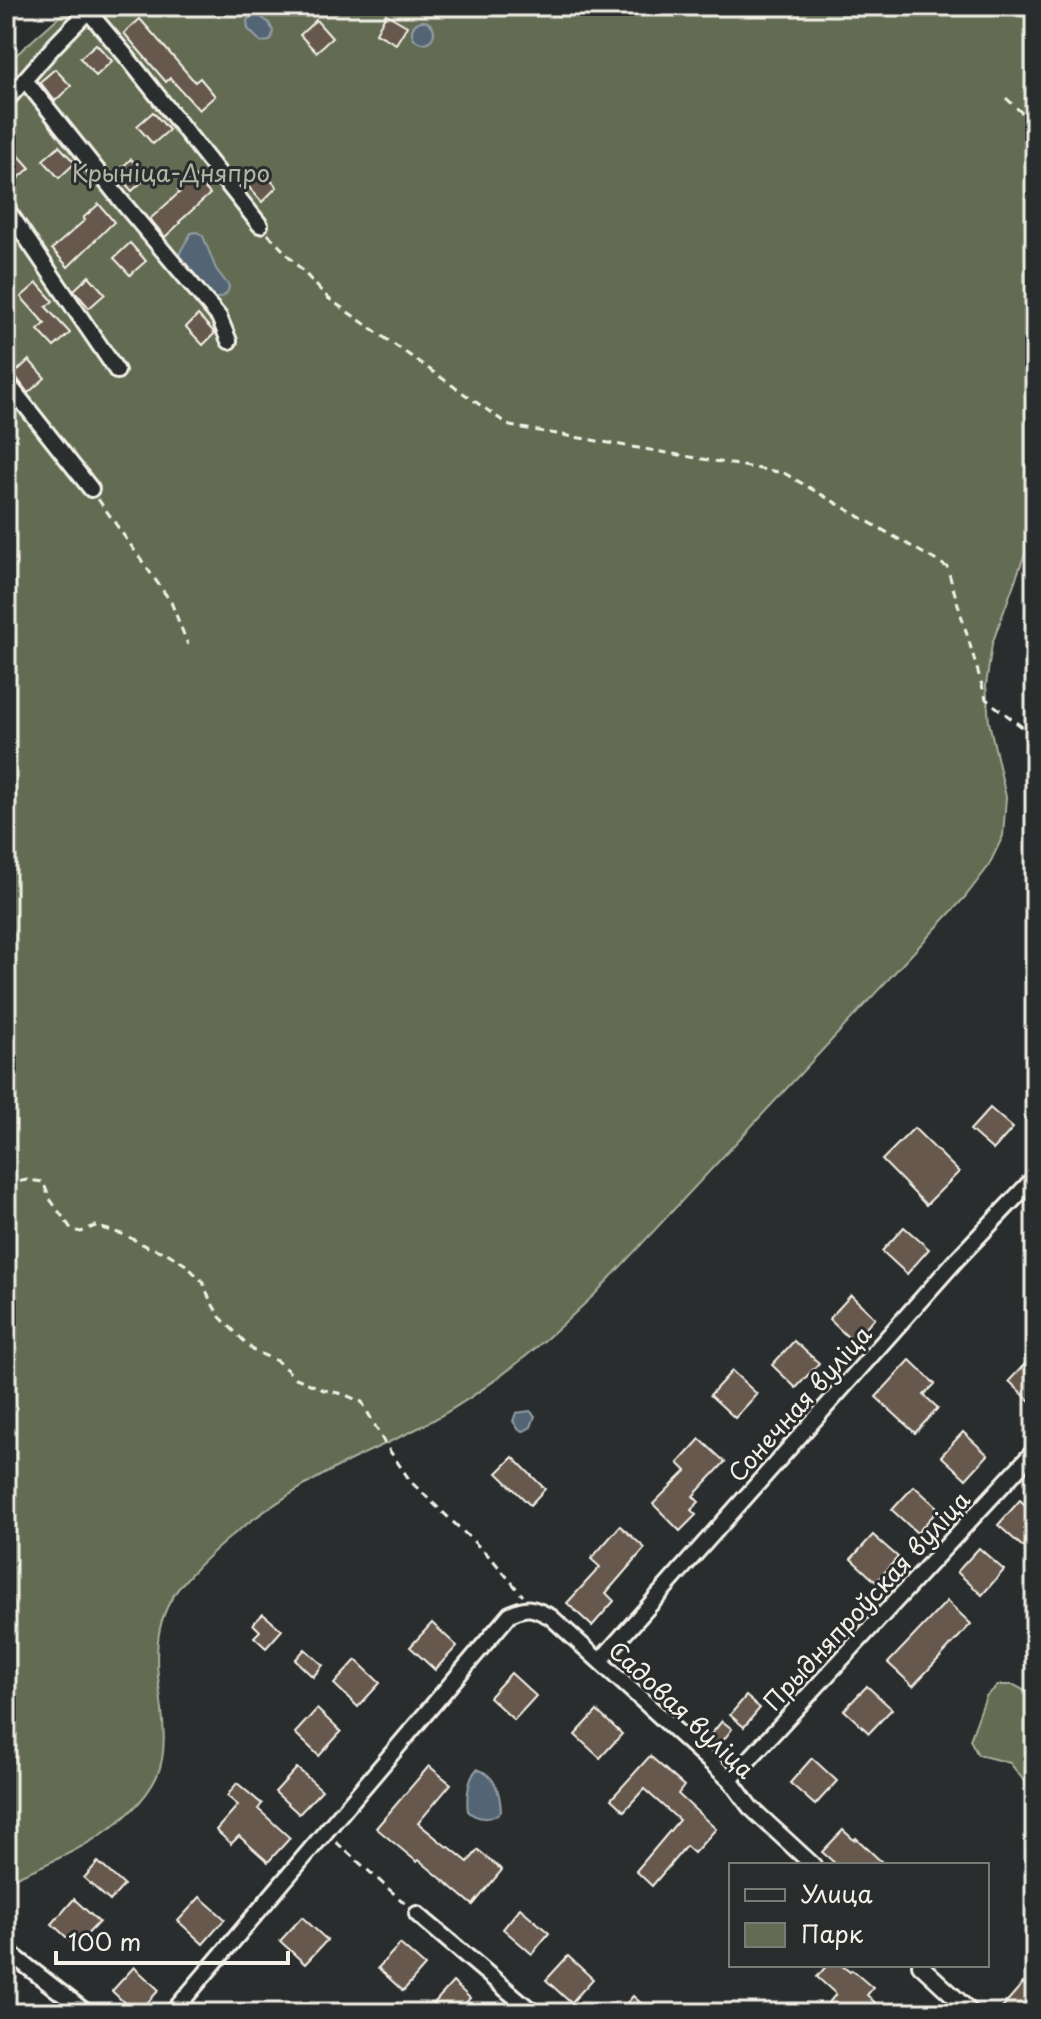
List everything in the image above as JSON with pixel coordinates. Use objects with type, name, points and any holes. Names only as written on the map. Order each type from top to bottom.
[{"type":"street","points":[[6,101],[90,8],[260,225]]},
{"type":"street","points":[[25,80],[219,317],[229,341]]},
{"type":"street","points":[[6,208],[117,371]]},
{"type":"street","points":[[6,381],[91,489]]},
{"type":"street","name":"Сонечная вуліца","points":[[600,1661],[957,1259],[1035,1177]]},
{"type":"street","name":"Прыдняпроўская вуліца","points":[[730,1780],[1035,1450]]},
{"type":"street","points":[[172,2013],[510,1614],[523,1608],[534,1608]]},
{"type":"street","name":"Садовая вуліца","points":[[534,1608],[551,1617],[730,1780],[750,1807],[811,1863]]},
{"type":"street","points":[[417,1914],[534,2013]]},
{"type":"street","points":[[6,1950],[87,2013]]},
{"type":"street","points":[[922,1967],[954,2008],[972,2013]]},
{"type":"path","points":[[1006,98],[1035,125]]},
{"type":"path","points":[[260,225],[328,298],[510,426],[784,473],[947,567],[986,699],[1035,737]]},
{"type":"path","points":[[91,489],[171,602],[188,645]]},
{"type":"path","points":[[6,1184],[27,1180],[43,1182],[50,1199],[72,1230],[81,1232],[95,1226],[167,1253],[186,1265],[203,1282],[220,1317],[254,1351],[277,1361],[296,1378],[362,1402],[411,1482],[492,1559],[534,1608]]},
{"type":"path","points":[[325,1831],[417,1914]]},
{"type":"green space","name":"Крыніца-Дняпро","points":[[71,6],[1035,6],[1035,526],[992,644],[986,685],[989,722],[1006,797],[1003,836],[988,867],[965,897],[595,1294],[556,1330],[495,1380],[451,1410],[298,1489],[236,1533],[199,1566],[173,1596],[159,1636],[157,1664],[164,1735],[163,1756],[157,1776],[130,1812],[112,1827],[70,1853],[6,1881],[6,64]]},
{"type":"green space","points":[[999,1685],[1014,1685],[1035,1696],[1035,1795],[1010,1763],[978,1755],[970,1740],[986,1696]]},
{"type":"water","points":[[257,14],[269,23],[273,31],[270,41],[261,42],[248,29],[247,20]]},
{"type":"water","points":[[423,21],[431,24],[434,32],[431,40],[423,43],[415,40],[412,32],[415,24]]},
{"type":"water","points":[[197,232],[203,236],[216,269],[229,286],[220,298],[209,295],[180,260],[180,252],[191,233]]},
{"type":"water","points":[[530,1411],[535,1416],[531,1427],[519,1430],[513,1421],[516,1413]]},
{"type":"water","points":[[477,1769],[493,1780],[498,1791],[501,1811],[489,1818],[480,1818],[468,1811],[468,1789]]},
{"type":"building","points":[[386,14],[407,26],[396,44],[376,33]]},
{"type":"building","points":[[140,19],[195,82],[200,78],[215,96],[199,110],[170,78],[166,82],[124,33]]},
{"type":"building","points":[[316,20],[332,38],[316,52],[300,35]]},
{"type":"building","points":[[96,44],[112,61],[96,76],[80,58]]},
{"type":"building","points":[[55,69],[71,86],[55,101],[40,82]]},
{"type":"building","points":[[153,112],[169,130],[153,144],[137,126]]},
{"type":"building","points":[[59,146],[75,163],[59,178],[43,160]]},
{"type":"building","points":[[14,150],[30,168],[14,182],[6,174],[6,158]]},
{"type":"building","points":[[131,159],[147,177],[132,191],[116,173]]},
{"type":"building","points":[[261,170],[277,187],[262,202],[246,184]]},
{"type":"building","points":[[194,176],[210,194],[165,237],[150,219]]},
{"type":"building","points":[[99,204],[114,222],[68,267],[52,249]]},
{"type":"building","points":[[130,243],[146,261],[130,275],[114,258]]},
{"type":"building","points":[[89,276],[105,294],[89,308],[74,290]]},
{"type":"building","points":[[37,283],[53,301],[46,307],[70,333],[54,347],[38,330],[45,324],[21,297]]},
{"type":"building","points":[[198,315],[215,333],[203,345],[186,327]]},
{"type":"building","points":[[29,360],[45,378],[28,393],[14,374]]},
{"type":"building","points":[[990,1108],[1013,1128],[993,1150],[970,1130]]},
{"type":"building","points":[[914,1128],[959,1172],[926,1205],[882,1160]]},
{"type":"building","points":[[904,1227],[929,1249],[907,1274],[882,1251]]},
{"type":"building","points":[[851,1295],[875,1318],[853,1342],[829,1319]]},
{"type":"building","points":[[794,1341],[819,1363],[796,1388],[772,1365]]},
{"type":"building","points":[[1035,1353],[1035,1406],[1009,1381]]},
{"type":"building","points":[[910,1360],[935,1384],[924,1395],[938,1408],[915,1433],[876,1397]]},
{"type":"building","points":[[732,1371],[757,1394],[735,1418],[710,1395]]},
{"type":"building","points":[[963,1432],[988,1455],[966,1479],[941,1456]]},
{"type":"building","points":[[700,1439],[725,1462],[693,1496],[699,1502],[691,1510],[696,1515],[680,1531],[653,1504],[686,1471],[678,1463]]},
{"type":"building","points":[[513,1457],[545,1489],[530,1505],[497,1473]]},
{"type":"building","points":[[914,1486],[939,1509],[917,1533],[892,1510]]},
{"type":"building","points":[[1020,1500],[1035,1514],[1035,1534],[1023,1547],[998,1525]]},
{"type":"building","points":[[620,1526],[645,1548],[606,1593],[614,1601],[592,1626],[567,1603],[600,1567],[591,1559]]},
{"type":"building","points":[[873,1535],[898,1557],[876,1582],[851,1559]]},
{"type":"building","points":[[979,1548],[1004,1570],[982,1595],[957,1572]]},
{"type":"building","points":[[947,1601],[971,1624],[913,1686],[888,1663]]},
{"type":"building","points":[[263,1614],[282,1630],[266,1648],[254,1637],[260,1631],[253,1624]]},
{"type":"building","points":[[432,1623],[457,1646],[435,1670],[410,1647]]},
{"type":"building","points":[[305,1649],[323,1665],[313,1677],[295,1660]]},
{"type":"building","points":[[356,1660],[380,1683],[358,1707],[334,1684]]},
{"type":"building","points":[[511,1673],[536,1696],[514,1720],[489,1697]]},
{"type":"building","points":[[867,1686],[892,1709],[869,1733],[844,1710]]},
{"type":"building","points":[[746,1696],[760,1708],[744,1727],[730,1715]]},
{"type":"building","points":[[317,1709],[341,1732],[319,1756],[295,1733]]},
{"type":"building","points":[[597,1711],[622,1734],[600,1758],[575,1735]]},
{"type":"building","points":[[722,1721],[732,1729],[719,1746],[709,1737]]},
{"type":"building","points":[[650,1756],[684,1786],[678,1794],[716,1829],[694,1853],[686,1846],[652,1886],[636,1871],[679,1820],[644,1789],[624,1811],[611,1799]]},
{"type":"building","points":[[812,1758],[837,1781],[815,1805],[790,1783]]},
{"type":"building","points":[[429,1766],[451,1784],[418,1823],[468,1862],[478,1850],[502,1870],[473,1905],[376,1828]]},
{"type":"building","points":[[297,1768],[322,1790],[299,1814],[275,1792]]},
{"type":"building","points":[[237,1783],[262,1804],[258,1809],[290,1838],[268,1862],[239,1836],[231,1844],[216,1830],[238,1805],[227,1796]]},
{"type":"building","points":[[843,1830],[883,1863],[835,1863],[822,1852]]},
{"type":"building","points":[[98,1862],[124,1885],[110,1901],[84,1878]]},
{"type":"building","points":[[200,1897],[225,1919],[203,1944],[178,1921]]},
{"type":"building","points":[[74,1899],[99,1922],[76,1946],[52,1924]]},
{"type":"building","points":[[520,1908],[549,1933],[532,1954],[503,1929]]},
{"type":"building","points":[[302,1917],[327,1940],[305,1964],[280,1941]]},
{"type":"building","points":[[400,1944],[425,1966],[403,1991],[378,1968]]},
{"type":"building","points":[[568,1956],[593,1979],[571,2003],[546,1980]]},
{"type":"building","points":[[134,1967],[159,1990],[138,2013],[112,1991]]},
{"type":"building","points":[[825,1967],[852,1970],[873,1988],[867,1995],[886,2013],[836,2013],[827,2005],[836,1994],[817,1977]]},
{"type":"building","points":[[453,1982],[470,1998],[466,2003],[477,2013],[425,2013]]},
{"type":"building","points":[[1023,1983],[1035,1997],[1021,2013],[997,2013]]},
{"type":"building","points":[[633,1996],[652,2013],[618,2013]]}]
